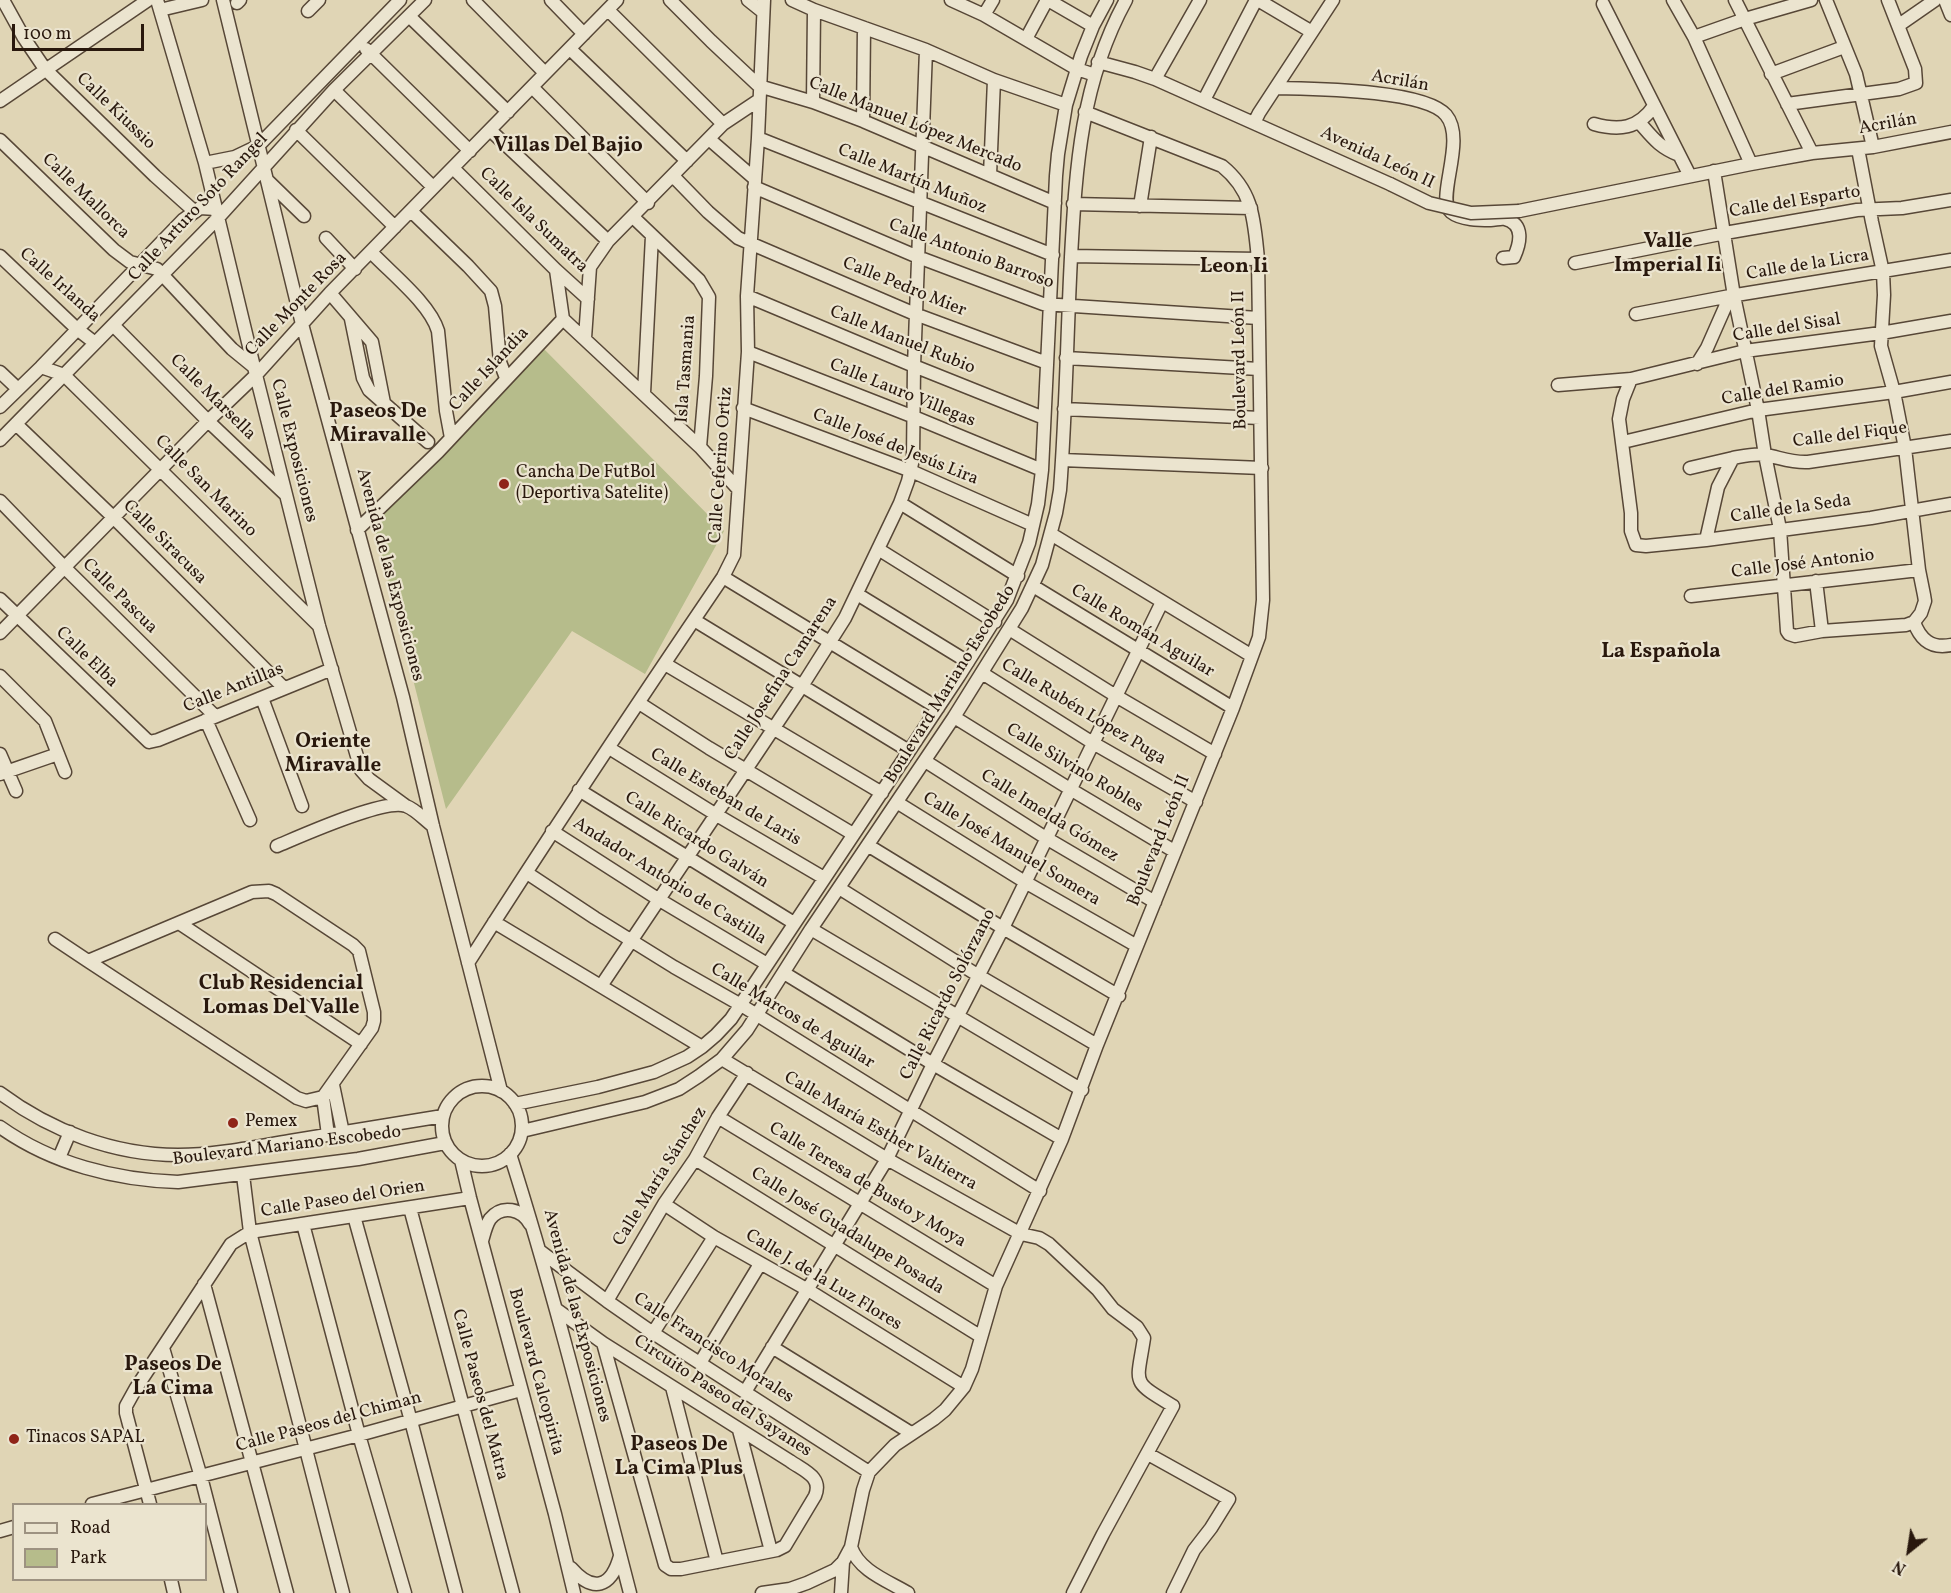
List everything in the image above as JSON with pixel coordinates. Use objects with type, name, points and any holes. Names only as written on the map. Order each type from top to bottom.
[{"type":"street","name":"Calle Kiussio","points":[[3,0],[24,39],[45,69],[194,211]]},
{"type":"street","points":[[0,101],[148,0]]},
{"type":"street","points":[[159,5],[202,0]]},
{"type":"street","name":"Avenida de las Exposiciones","points":[[223,0],[302,324],[403,697],[433,826],[501,1091]]},
{"type":"street","points":[[308,11],[319,0]]},
{"type":"street","name":"Calle Arturo Soto Rangel","points":[[205,163],[235,157],[258,146],[400,0]]},
{"type":"street","name":"Calle Arturo Soto Rangel","points":[[0,440],[162,274],[334,90],[425,0]]},
{"type":"street","points":[[473,0],[545,73]]},
{"type":"street","points":[[552,0],[584,34]]},
{"type":"street","name":"Calle Monte Rosa","points":[[0,633],[617,0]]},
{"type":"street","points":[[670,0],[759,86]]},
{"type":"street","points":[[748,0],[763,6]]},
{"type":"street","points":[[792,0],[926,50],[994,80],[1066,105]]},
{"type":"street","name":"Avenida León II","points":[[951,0],[984,15],[1077,69],[1097,68],[1135,72],[1155,79],[1429,203],[1471,213],[1519,212],[1690,176]]},
{"type":"street","points":[[984,15],[993,0]]},
{"type":"street","points":[[1026,39],[1048,0],[1093,26]]},
{"type":"street","name":"Boulevard Mariano Escobedo","points":[[515,1104],[654,1072],[687,1057],[716,1035],[741,1005],[995,622],[1007,600],[1025,556],[1042,471],[1056,176],[1066,105],[1093,26],[1107,0]]},
{"type":"street","name":"Boulevard Mariano Escobedo","points":[[522,1131],[662,1096],[699,1077],[735,1046],[811,929],[926,761],[1009,630],[1033,586],[1051,534],[1060,490],[1068,307],[1079,149],[1085,112],[1097,68],[1109,33],[1126,0]]},
{"type":"street","points":[[1155,79],[1200,0]]},
{"type":"street","points":[[1204,100],[1257,0],[1312,32]]},
{"type":"street","points":[[1254,123],[1333,0]]},
{"type":"street","points":[[1673,0],[1694,37],[1751,164]]},
{"type":"street","points":[[1736,0],[1812,153]]},
{"type":"street","points":[[1694,37],[1744,19],[1811,0]]},
{"type":"street","points":[[1826,0],[1856,74],[1873,147]]},
{"type":"street","points":[[1787,104],[1899,89],[1916,83],[1915,69],[1888,0]]},
{"type":"street","points":[[1899,25],[1935,0]]},
{"type":"street","points":[[1945,0],[1951,15]]},
{"type":"street","points":[[1603,4],[1690,176]]},
{"type":"street","name":"Calle Exposiciones","points":[[159,5],[205,163],[319,626],[361,770],[369,779],[406,806]]},
{"type":"street","name":"Calle Ceferino Ortiz","points":[[468,963],[579,790],[723,577],[734,555],[748,352],[747,296],[758,138],[763,6]]},
{"type":"street","points":[[608,10],[723,124]]},
{"type":"street","points":[[813,102],[814,10]]},
{"type":"street","points":[[409,16],[508,112]]},
{"type":"street","points":[[863,121],[864,28]]},
{"type":"street","points":[[359,42],[470,151]]},
{"type":"street","points":[[1772,74],[1844,46]]},
{"type":"street","points":[[570,49],[687,161]]},
{"type":"street","name":"Calle Josefina Camarena","points":[[601,986],[830,643],[857,594],[900,503],[911,471],[926,50]]},
{"type":"street","points":[[990,175],[994,80]]},
{"type":"street","name":"Calle Manuel López Mercado","points":[[759,86],[813,102],[863,121],[1055,203]]},
{"type":"street","points":[[532,87],[648,203]]},
{"type":"street","name":"Acrilán","points":[[1276,88],[1390,95],[1411,98],[1437,108],[1446,115],[1454,134],[1447,198],[1450,212],[1461,217],[1506,219],[1516,226],[1521,236],[1519,246],[1514,257],[1503,258]]},
{"type":"street","points":[[334,90],[433,187]]},
{"type":"street","points":[[585,338],[590,267],[608,241],[648,203],[723,124],[759,100]]},
{"type":"street","points":[[1594,124],[1617,129],[1639,122],[1654,106]]},
{"type":"street","points":[[1085,112],[1151,137],[1140,206]]},
{"type":"street","points":[[1639,122],[1657,144],[1679,155]]},
{"type":"street","points":[[296,130],[395,227]]},
{"type":"street","points":[[490,130],[608,241]]},
{"type":"street","name":"Acrilán","points":[[1690,176],[1812,153],[1873,147],[1951,132]]},
{"type":"street","name":"Boulevard León II","points":[[869,1472],[882,1457],[911,1433],[945,1410],[964,1387],[972,1369],[996,1286],[1040,1191],[1082,1090],[1097,1045],[1119,996],[1259,638],[1263,600],[1262,468],[1258,259],[1251,208],[1248,197],[1238,181],[1222,166],[1151,137]]},
{"type":"street","name":"Calle Antonio Barroso","points":[[709,138],[755,183],[918,257],[1026,298],[1050,305],[1068,307],[1258,318]]},
{"type":"street","name":"Calle Martín Muñoz","points":[[758,138],[1053,255]]},
{"type":"street","name":"Calle Mallorca","points":[[0,140],[114,250],[130,262],[150,266],[162,274],[255,371]]},
{"type":"street","points":[[1714,171],[1725,233],[1732,296],[1738,312],[1780,529],[1786,627],[1789,634],[1795,636],[1822,631],[1898,626],[1914,621],[1921,613],[1924,601],[1905,448],[1894,392],[1883,356],[1881,333],[1883,272],[1858,149]]},
{"type":"street","name":"Calle Isla Sumatra","points":[[453,168],[588,299]]},
{"type":"street","name":"Calle Pedro Mier","points":[[673,176],[738,238],[915,314],[1047,363]]},
{"type":"street","points":[[267,180],[304,216]]},
{"type":"street","name":"Calle del Esparto","points":[[1575,263],[1725,233],[1869,209],[1902,208],[1951,200]]},
{"type":"street","points":[[1074,204],[1251,208]]},
{"type":"street","points":[[0,407],[194,211],[200,208],[217,213]]},
{"type":"street","points":[[411,211],[491,291],[495,306],[500,362],[506,378]]},
{"type":"street","name":"Isla Tasmania","points":[[633,217],[699,280],[709,297],[700,447]]},
{"type":"street","points":[[644,393],[652,236]]},
{"type":"street","points":[[326,238],[355,269]]},
{"type":"street","points":[[372,253],[417,298],[435,320],[451,438]]},
{"type":"street","name":"Calle Irlanda","points":[[0,256],[77,329],[95,343]]},
{"type":"street","points":[[1071,256],[1258,259]]},
{"type":"street","name":"Calle de la Licra","points":[[1636,314],[1951,260]]},
{"type":"street","points":[[556,270],[563,319],[700,447],[738,489]]},
{"type":"street","points":[[330,294],[368,336],[374,347],[384,403],[428,442]]},
{"type":"street","name":"Calle Manuel Rubio","points":[[747,296],[1044,418]]},
{"type":"street","points":[[1697,364],[1732,296]]},
{"type":"street","points":[[1717,325],[1738,312]]},
{"type":"street","name":"Calle Islandia","points":[[357,530],[451,438],[563,319]]},
{"type":"street","name":"Calle del Sisal","points":[[1558,385],[1631,379],[1745,351],[1951,321]]},
{"type":"street","name":"Calle Marsella","points":[[113,325],[286,495]]},
{"type":"street","name":"Calle Lauro Villegas","points":[[748,352],[914,417],[1042,471]]},
{"type":"street","points":[[1066,358],[1259,369]]},
{"type":"street","points":[[41,367],[64,375]]},
{"type":"street","points":[[0,372],[18,389]]},
{"type":"street","name":"Calle San Marino","points":[[64,375],[319,626]]},
{"type":"street","points":[[1623,442],[1619,419],[1620,408],[1631,379]]},
{"type":"street","name":"Calle del Ramio","points":[[1623,442],[1758,410],[1951,382]]},
{"type":"street","name":"Calle José de Jesús Lira","points":[[743,408],[911,471],[1033,525]]},
{"type":"street","points":[[1064,409],[1260,418]]},
{"type":"street","name":"Calle Siracusa","points":[[16,424],[113,517],[284,688]]},
{"type":"street","name":"Calle del Fique","points":[[1690,468],[1747,455],[1765,455],[1788,462],[1808,462],[1951,441]]},
{"type":"street","name":"Calle de la Seda","points":[[1623,442],[1631,531],[1636,545],[1706,540],[1871,518],[1951,504]]},
{"type":"street","points":[[1706,540],[1718,487],[1733,459]]},
{"type":"street","points":[[1062,460],[1262,468]]},
{"type":"street","name":"Calle Pascua","points":[[0,501],[210,718]]},
{"type":"street","points":[[900,503],[1018,576]]},
{"type":"street","points":[[1051,534],[1252,656]]},
{"type":"street","points":[[878,549],[995,622]]},
{"type":"street","name":"Calle José Antonio","points":[[1691,596],[1919,570]]},
{"type":"street","points":[[723,577],[938,708]]},
{"type":"street","points":[[1816,581],[1822,631]]},
{"type":"street","name":"Calle Román Aguilar","points":[[1033,586],[1233,708]]},
{"type":"street","points":[[857,594],[968,662]]},
{"type":"street","name":"Calle Elba","points":[[0,599],[149,742]]},
{"type":"street","name":"Calle Ricardo Solórzano","points":[[745,1392],[887,1159],[1162,602]]},
{"type":"street","points":[[694,620],[909,751]]},
{"type":"street","points":[[1914,621],[1923,639],[1944,646],[1951,645]]},
{"type":"street","points":[[1009,630],[1215,754]]},
{"type":"street","points":[[665,664],[882,793]]},
{"type":"street","name":"Calle Antillas","points":[[149,742],[332,669]]},
{"type":"street","name":"Calle Rubén López Puga","points":[[982,673],[1093,743],[1196,802]]},
{"type":"street","points":[[0,676],[45,721],[64,772]]},
{"type":"street","points":[[959,676],[974,685]]},
{"type":"street","points":[[262,698],[302,806]]},
{"type":"street","points":[[639,703],[853,834]]},
{"type":"street","name":"Calle Silvino Robles","points":[[954,717],[1174,851]]},
{"type":"street","points":[[210,718],[250,820]]},
{"type":"street","name":"Calle Esteban de Laris","points":[[609,748],[824,878]]},
{"type":"street","points":[[0,754],[3,773],[16,791]]},
{"type":"street","points":[[3,773],[58,754]]},
{"type":"street","name":"Calle Imelda Gómez","points":[[926,761],[1046,838],[1155,902]]},
{"type":"street","name":"Calle Ricardo Galván","points":[[579,790],[794,922]]},
{"type":"street","name":"Calle José Manuel Somera","points":[[898,803],[1024,882],[1137,946]]},
{"type":"street","points":[[277,846],[370,810],[388,806],[406,806],[433,826]]},
{"type":"street","name":"Andador Antonio de Castilla","points":[[552,831],[658,899],[767,964]]},
{"type":"street","points":[[869,846],[1119,996]]},
{"type":"street","name":"Calle Marcos de Aguilar","points":[[526,873],[630,940],[741,1005],[1040,1191]]},
{"type":"street","points":[[840,888],[979,976],[1097,1045]]},
{"type":"street","points":[[56,939],[88,961],[297,1098],[306,1101],[323,1097],[372,1028],[374,1021],[374,1012],[359,951],[346,940],[269,891],[252,892],[88,961]]},
{"type":"street","points":[[494,922],[702,1047]]},
{"type":"street","points":[[179,923],[361,1044]]},
{"type":"street","points":[[811,929],[1082,1090]]},
{"type":"street","points":[[783,973],[1062,1139]]},
{"type":"street","name":"Calle María Esther Valtierra","points":[[722,1059],[887,1159],[1021,1234],[1040,1238],[1049,1244],[1098,1290],[1113,1309],[1141,1332],[1144,1338],[1138,1377],[1140,1384],[1173,1406],[1148,1454]]},
{"type":"street","name":"Calle María Sánchez","points":[[607,1301],[664,1204],[695,1159],[718,1117],[747,1073]]},
{"type":"street","points":[[333,1085],[343,1133]]},
{"type":"street","points":[[481,1086],[501,1091],[515,1104],[521,1117],[522,1131],[516,1148],[492,1165],[482,1166],[461,1160],[445,1143],[442,1134],[443,1116],[453,1098],[461,1092],[481,1086]]},
{"type":"street","name":"Boulevard Mariano Escobedo","points":[[0,1093],[19,1107],[70,1132],[121,1149],[178,1155],[228,1151],[443,1116]]},
{"type":"street","points":[[323,1097],[328,1135]]},
{"type":"street","name":"Calle Teresa de Busto y Moya","points":[[718,1117],[996,1286]]},
{"type":"street","name":"Boulevard Mariano Escobedo","points":[[0,1127],[33,1147],[85,1168],[150,1181],[178,1182],[243,1175],[358,1159],[445,1143]]},
{"type":"street","points":[[59,1158],[70,1132]]},
{"type":"street","name":"Avenida de las Exposiciones","points":[[510,1154],[556,1309],[630,1593]]},
{"type":"street","name":"Calle José Guadalupe Posada","points":[[695,1159],[981,1336]]},
{"type":"street","name":"Boulevard Calcopirita","points":[[461,1160],[574,1593]]},
{"type":"street","points":[[243,1175],[250,1232],[343,1593]]},
{"type":"street","name":"Calle Paseo del Orien","points":[[150,1503],[127,1421],[126,1406],[231,1244],[250,1232],[470,1198]]},
{"type":"street","name":"Calle J. de la Luz Flores","points":[[664,1204],[714,1238],[808,1290],[964,1387]]},
{"type":"street","name":"Calle Paseos del Matra","points":[[410,1208],[513,1593]]},
{"type":"street","points":[[482,1242],[488,1222],[502,1210],[522,1214],[534,1230]]},
{"type":"street","points":[[354,1216],[456,1593]]},
{"type":"street","points":[[303,1224],[359,1435],[405,1593]]},
{"type":"street","points":[[653,1333],[714,1238]]},
{"type":"street","name":"Calle Francisco Morales","points":[[540,1251],[653,1333],[869,1472]]},
{"type":"street","points":[[700,1363],[760,1264]]},
{"type":"street","points":[[204,1284],[287,1593]]},
{"type":"street","name":"Circuito Paseo del Sayanes","points":[[556,1309],[603,1343],[811,1476],[818,1484],[815,1496],[789,1542],[782,1548],[771,1551]]},
{"type":"street","name":"Circuito Paseo del Sayanes","points":[[603,1343],[660,1554],[668,1568],[681,1569],[717,1562]]},
{"type":"street","points":[[772,1347],[911,1433]]},
{"type":"street","points":[[163,1348],[201,1476],[231,1593]]},
{"type":"street","points":[[672,1387],[717,1562],[771,1551],[739,1430]]},
{"type":"street","name":"Calle Paseos del Chiman","points":[[96,1503],[359,1435],[521,1390]]},
{"type":"street","points":[[1073,1593],[1148,1454],[1229,1499],[1194,1550],[1173,1593]]},
{"type":"street","points":[[762,1593],[807,1583],[835,1570],[843,1562],[851,1547],[869,1472]]},
{"type":"street","points":[[851,1547],[863,1566],[908,1593]]},
{"type":"street","points":[[567,1562],[583,1582],[596,1587],[603,1586],[612,1577],[620,1556]]},
{"type":"street","points":[[841,1593],[843,1562]]},
{"type":"green space","points":[[542,347],[724,531],[645,674],[572,631],[446,809],[373,522]]},
{"type":"place","name":"Cancha De FutBol (Deportiva Satelite)","points":[[504,484]]},
{"type":"place","name":"Pemex","points":[[233,1123]]},
{"type":"place","name":"Tinacos SAPAL","points":[[14,1439]]},
{"type":"district","name":"Villas Del Bajio","points":[[568,147]]},
{"type":"district","name":"Valle Imperial Ii","points":[[1668,255]]},
{"type":"district","name":"Leon Ii","points":[[1234,268]]},
{"type":"district","name":"Paseos De Miravalle","points":[[378,425]]},
{"type":"district","name":"La Española","points":[[1661,653]]},
{"type":"district","name":"Oriente Miravalle","points":[[333,755]]},
{"type":"district","name":"Club Residencial Lomas Del Valle","points":[[281,997]]},
{"type":"district","name":"Paseos De La Cima","points":[[173,1378]]},
{"type":"district","name":"Paseos De La Cima Plus","points":[[679,1458]]}]
